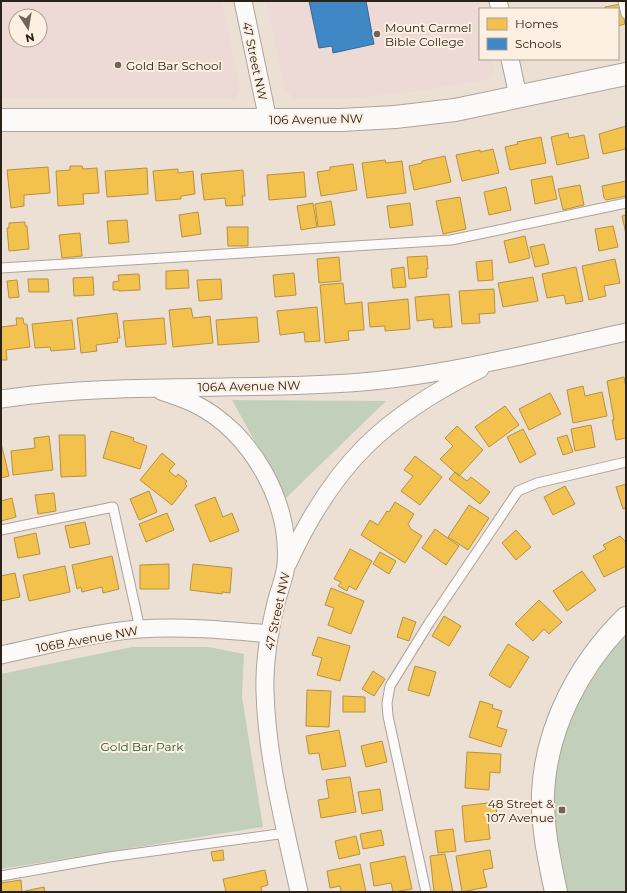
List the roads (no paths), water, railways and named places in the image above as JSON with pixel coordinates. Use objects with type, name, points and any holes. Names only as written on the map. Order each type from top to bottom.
[{"type":"street","name":"47 Street NW","points":[[243,1],[268,120]]},
{"type":"street","points":[[510,60],[518,96]]},
{"type":"street","name":"106 Avenue NW","points":[[1,120],[341,120],[395,117],[455,110],[626,74]]},
{"type":"street","name":"106A Avenue NW","points":[[1,399],[71,392],[154,388],[349,383],[397,378],[496,361],[626,332]]},
{"type":"street","name":"106A Avenue NW","points":[[286,566],[298,540],[325,493],[356,456],[376,436],[421,401],[448,385],[496,361]]},
{"type":"street","name":"47 Street NW","points":[[154,388],[195,404],[228,428],[249,451],[266,477],[281,517],[285,541],[286,566],[270,634],[265,690],[267,734],[273,773],[299,892]]},
{"type":"street","points":[[556,892],[547,847],[543,792],[550,746],[579,677],[608,636],[626,618]]},
{"type":"street","name":"106B Avenue NW","points":[[1,655],[100,634],[140,629],[195,628],[270,634]]},
{"type":"lane","points":[[623,1],[626,14]]},
{"type":"lane","points":[[1,268],[451,240],[626,203]]},
{"type":"lane","points":[[426,892],[388,716],[387,704],[390,686],[429,623],[518,491],[537,483],[626,462]]},
{"type":"lane","points":[[1,530],[113,507],[140,629]]},
{"type":"lane","points":[[1,876],[109,857],[286,833]]},
{"type":"place","name":"Mount Carmel Bible College","points":[[377,34]]},
{"type":"place","name":"Gold Bar School","points":[[118,65]]},
{"type":"place","name":"48 Street & 107 Avenue","points":[[562,810]]},
{"type":"park label","name":"Gold Bar Park","points":[[142,746]]}]
